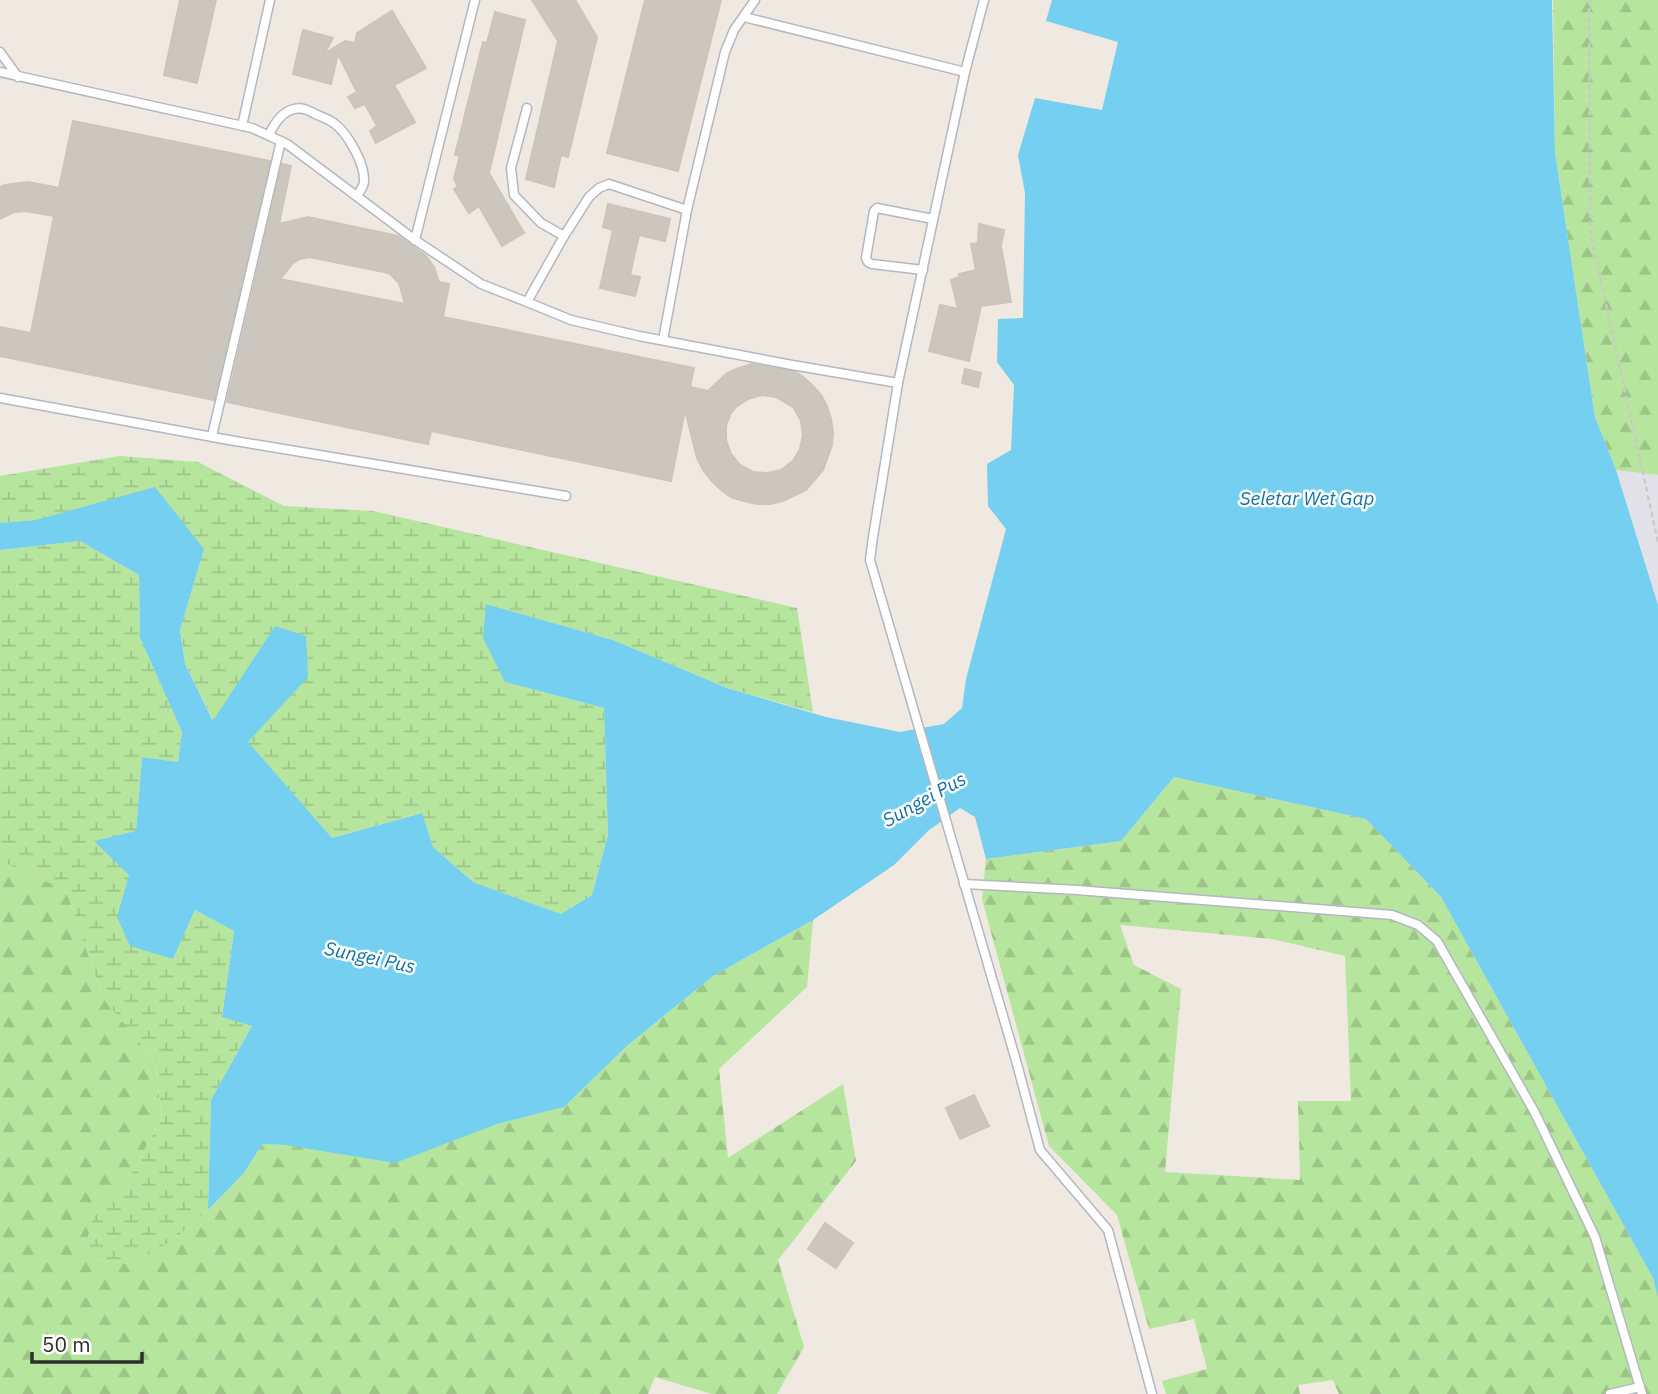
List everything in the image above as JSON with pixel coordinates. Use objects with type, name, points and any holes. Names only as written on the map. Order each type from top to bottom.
[{"type":"lane","points":[[242,125],[270,0]]},
{"type":"lane","points":[[415,240],[475,0]]},
{"type":"lane","points":[[663,341],[687,209],[725,52],[734,30],[755,0]]},
{"type":"lane","points":[[984,0],[965,72],[898,383],[870,561],[1040,1150],[1108,1230],[1152,1394]]},
{"type":"lane","points":[[744,17],[965,72]]},
{"type":"lane","points":[[0,52],[18,77]]},
{"type":"lane","points":[[0,72],[242,125],[269,135],[481,284],[571,320],[663,341],[898,383]]},
{"type":"lane","points":[[269,135],[279,118],[287,111],[297,108],[333,122],[341,130],[362,166],[365,182],[356,195]]},
{"type":"lane","points":[[527,108],[511,168],[514,195],[541,223],[564,236]]},
{"type":"lane","points":[[212,436],[281,141]]},
{"type":"lane","points":[[527,302],[564,236],[589,197],[599,188],[609,184],[687,209]]},
{"type":"lane","points":[[922,270],[868,262],[866,258],[874,211],[877,208],[933,219]]},
{"type":"lane","points":[[0,398],[566,496]]},
{"type":"lane","points":[[964,884],[1077,890],[1392,915],[1418,925],[1437,941],[1534,1111],[1595,1237],[1641,1390],[1610,1394]]},
{"type":"path","points":[[1589,0],[1590,231],[1658,542]]},
{"type":"shaded area","points":[[1616,470],[1658,475],[1658,605]]},
{"type":"green space","points":[[1553,0],[1658,0],[1658,475],[1616,470],[1595,417],[1555,153]]},
{"type":"green space","points":[[120,456],[198,462],[284,506],[373,511],[797,608],[813,712],[727,688],[613,640],[486,604],[505,682],[604,708],[608,835],[592,895],[561,914],[473,882],[433,847],[421,813],[332,838],[247,742],[307,677],[275,626],[214,722],[185,664],[180,630],[204,549],[36,520],[0,523],[0,476]]},
{"type":"green space","points":[[80,541],[139,575],[140,638],[182,732],[178,762],[142,757],[136,831],[129,875],[173,959],[195,910],[234,931],[222,1016],[252,1026],[211,1100],[208,1210],[172,1241],[130,1264],[95,1260],[87,1239],[94,1216],[129,1178],[162,1118],[155,1061],[103,998],[66,890],[0,861],[0,550]]},
{"type":"green space","points":[[1174,777],[1366,819],[1441,897],[1653,1278],[1658,1298],[1658,1394],[1339,1394],[1333,1380],[1298,1385],[1300,1394],[1166,1394],[1162,1381],[1207,1369],[1194,1319],[1149,1329],[1117,1215],[1049,1146],[982,899],[986,859],[1121,841]],"holes":[[[1120,925],[1272,939],[1345,956],[1351,1101],[1298,1101],[1300,1180],[1165,1172],[1181,989],[1134,965]]]},
{"type":"green space","points":[[0,861],[66,890],[103,998],[155,1061],[162,1118],[129,1178],[94,1216],[95,1260],[130,1264],[172,1241],[208,1210],[244,1173],[262,1144],[286,1145],[497,1124],[564,1107],[628,1045],[713,976],[813,920],[807,987],[719,1069],[728,1158],[843,1084],[856,1161],[778,1260],[804,1347],[777,1394],[712,1394],[655,1377],[648,1394],[0,1394]]},
{"type":"water","name":"Seletar Wet Gap","points":[[1052,0],[1552,0],[1555,153],[1595,417],[1616,470],[1658,605],[1658,1298],[1653,1278],[1441,897],[1366,819],[1174,777],[1121,841],[986,859],[975,817],[960,808],[928,831],[894,865],[813,920],[713,976],[628,1045],[564,1107],[497,1124],[395,1163],[286,1145],[262,1144],[244,1173],[208,1210],[211,1100],[252,1026],[222,1017],[234,931],[195,910],[173,959],[130,946],[117,917],[129,875],[94,841],[136,831],[142,757],[178,762],[182,732],[140,638],[139,575],[80,541],[0,550],[0,523],[36,520],[155,487],[204,549],[180,630],[185,664],[213,721],[275,626],[306,636],[308,677],[248,742],[332,838],[422,813],[433,847],[473,882],[561,914],[592,895],[608,835],[604,708],[505,682],[483,638],[486,604],[613,640],[727,688],[826,717],[900,732],[944,724],[962,708],[966,679],[1006,529],[988,506],[987,464],[1011,450],[1014,385],[997,362],[998,319],[1023,318],[1025,193],[1018,155],[1035,98],[1102,110],[1118,42],[1046,21]]},
{"type":"building","points":[[180,0],[216,0],[197,83],[164,75]]},
{"type":"building","points":[[532,0],[575,0],[597,37],[568,157],[561,155],[554,187],[526,179],[558,41]]},
{"type":"building","points":[[645,0],[721,0],[678,171],[607,153]]},
{"type":"building","points":[[392,11],[426,68],[394,85],[415,122],[376,143],[370,131],[377,126],[365,104],[355,108],[348,97],[357,92],[338,54],[331,84],[293,74],[303,30],[333,38],[324,54],[345,41],[355,43],[357,33]]},
{"type":"building","points":[[495,12],[525,20],[489,173],[524,233],[502,246],[479,206],[469,213],[454,189],[458,187],[454,179],[460,155],[455,155],[483,42],[487,43]]},
{"type":"building","points":[[73,121],[270,161],[214,400],[0,356],[0,327],[31,333],[54,216],[26,211],[14,212],[0,219],[0,187],[28,182],[59,188]]},
{"type":"building","points":[[282,164],[291,166],[279,224],[308,217],[398,236],[426,256],[434,267],[439,282],[449,284],[443,317],[694,368],[690,387],[708,391],[727,373],[752,364],[795,372],[821,395],[827,406],[833,432],[832,445],[823,470],[806,490],[783,501],[757,504],[731,497],[703,470],[697,458],[685,410],[671,481],[431,431],[428,444],[227,402]],"holes":[[[309,257],[390,274],[399,283],[405,304],[280,279],[293,263]],[[762,395],[776,397],[794,408],[801,421],[803,435],[800,449],[793,461],[781,470],[767,473],[753,472],[740,465],[731,454],[726,440],[726,426],[731,413],[748,399]]]},
{"type":"building","points":[[608,204],[670,219],[665,241],[639,235],[630,275],[640,277],[635,296],[600,288],[613,230],[603,227]]},
{"type":"building","points":[[979,224],[1004,230],[1001,246],[1011,302],[981,306],[969,361],[929,351],[940,305],[958,309],[951,280],[959,277],[959,274],[976,270],[971,244],[978,243]]},
{"type":"building","points":[[965,369],[981,373],[978,387],[962,383]]},
{"type":"building","points":[[974,1095],[989,1126],[960,1139],[946,1108]]},
{"type":"building","points":[[825,1223],[853,1243],[836,1268],[808,1249]]},
{"type":"water label","name":"Sungei Pus","points":[[924,799]]},
{"type":"water label","name":"Sungei Pus","points":[[370,957]]}]
